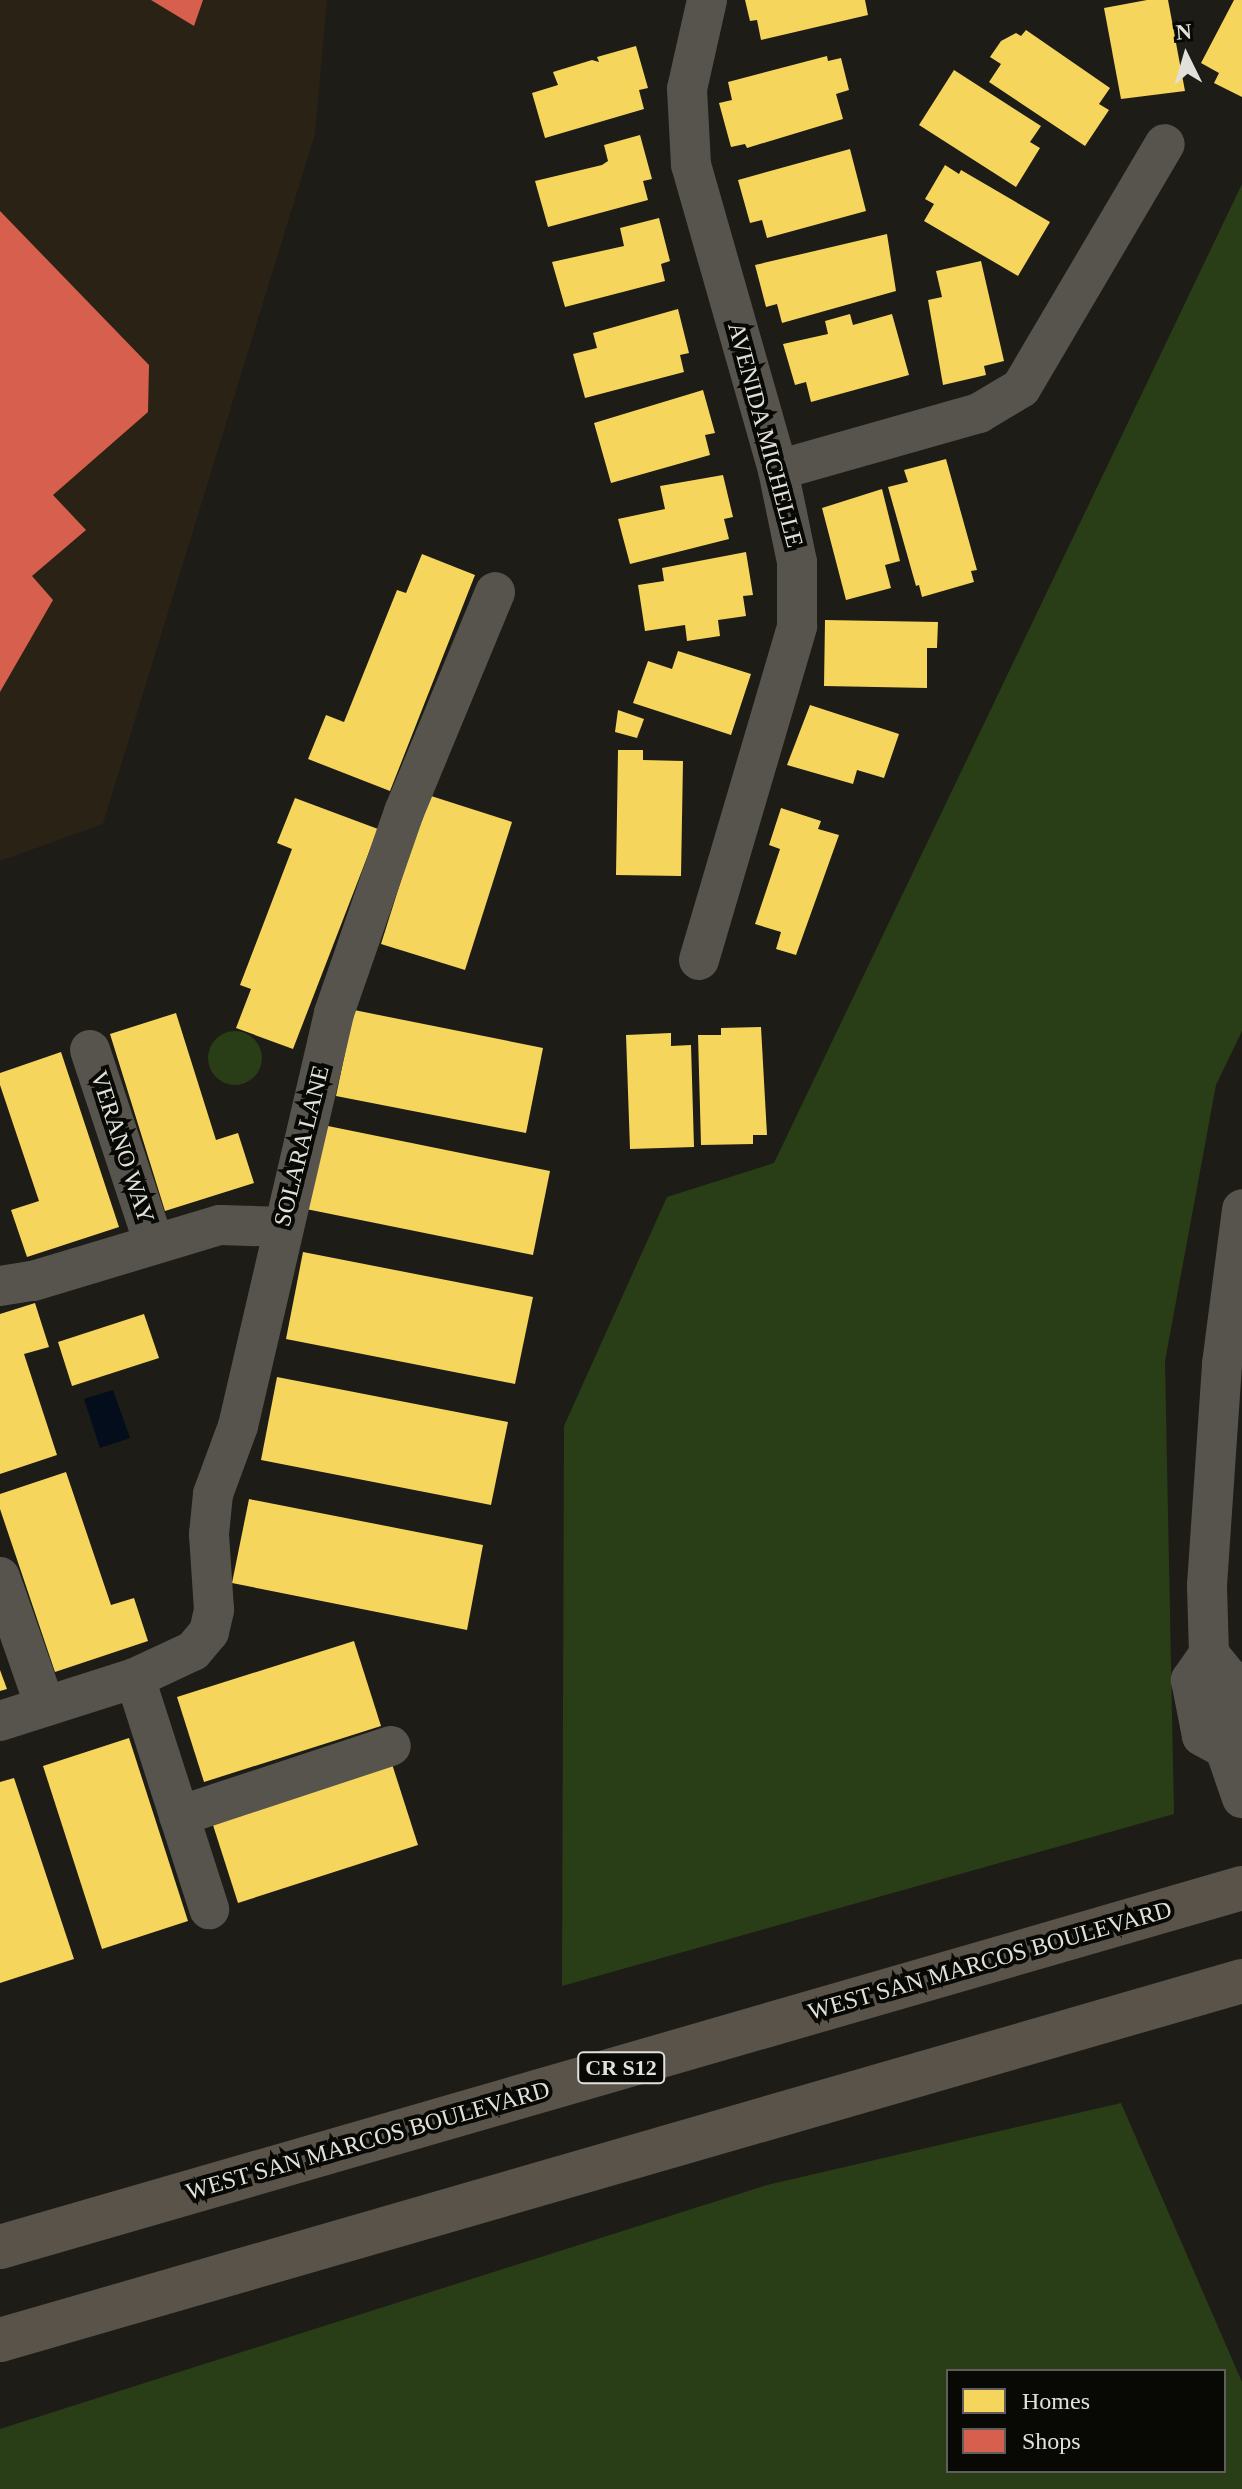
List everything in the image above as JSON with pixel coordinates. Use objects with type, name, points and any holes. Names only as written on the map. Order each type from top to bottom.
[{"type":"main road","name":"WEST SAN MARCOS BOULEVARD","points":[[0,2247],[1242,1888]]},
{"type":"main road","points":[[0,2340],[1242,1981]]},
{"type":"street","name":"AVENIDA MICHELLE","points":[[699,960],[797,626],[797,562],[778,470],[691,165],[687,89],[707,0]]},
{"type":"street","points":[[778,470],[979,413],[1021,388],[1165,144]]},
{"type":"street","name":"SOLARA LANE","points":[[0,1721],[135,1678],[193,1651],[209,1632],[214,1610],[209,1534],[213,1494],[238,1426],[334,1013],[404,812],[495,592]]},
{"type":"street","name":"VERANO WAY","points":[[90,1050],[154,1244]]},
{"type":"street","points":[[1242,1209],[1222,1364],[1225,1584],[1209,1654],[1227,1676],[1236,1730],[1225,1749],[1242,1798]]},
{"type":"street","name":"VERANO WAY","points":[[0,1286],[33,1281],[220,1225],[282,1227]]},
{"type":"street","points":[[0,1577],[45,1706]]},
{"type":"street","points":[[135,1678],[209,1909]]},
{"type":"street","points":[[179,1816],[391,1746]]},
{"type":"shaded area","points":[[0,0],[327,0],[315,134],[103,824],[0,861]]},
{"type":"green space","points":[[1242,184],[1242,1031],[1216,1085],[1165,1361],[1174,1814],[562,1986],[564,1426],[667,1197],[774,1163]]},
{"type":"green space","points":[[235,1031],[254,1039],[262,1058],[254,1077],[235,1085],[216,1077],[208,1058],[216,1039]]},
{"type":"green space","points":[[1121,2103],[1242,2382],[1242,2489],[0,2489],[0,2429],[767,2185]]},
{"type":"water","points":[[113,1390],[130,1438],[100,1448],[84,1399]]},
{"type":"building: Homes","points":[[745,0],[865,0],[868,15],[761,40],[757,20],[750,21]]},
{"type":"building: Homes","points":[[1147,0],[1168,0],[1185,91],[1121,99],[1104,8]]},
{"type":"building: Homes","points":[[1234,0],[1242,0],[1242,97],[1214,83],[1219,73],[1201,63]]},
{"type":"building: Homes","points":[[1026,30],[1110,88],[1099,104],[1109,110],[1085,146],[989,82],[1001,64],[990,57],[1001,41],[1016,33],[1021,36]]},
{"type":"building: Homes","points":[[636,46],[648,88],[639,90],[644,109],[545,138],[532,93],[558,85],[553,72],[592,60],[599,62],[597,57]]},
{"type":"building: Homes","points":[[827,56],[828,61],[841,58],[849,90],[836,94],[843,119],[747,148],[745,144],[731,147],[719,103],[732,100],[728,82]]},
{"type":"building: Homes","points":[[954,70],[1041,126],[1030,142],[1040,148],[1016,187],[919,125]]},
{"type":"building: Homes","points":[[640,135],[652,179],[643,181],[648,200],[548,227],[535,181],[602,165],[608,161],[604,145]]},
{"type":"building: Homes","points":[[850,149],[866,211],[767,238],[762,220],[750,223],[738,180]]},
{"type":"building: Homes","points":[[945,165],[959,174],[961,170],[1050,222],[1018,276],[924,221],[934,204],[925,199]]},
{"type":"building: Homes","points":[[659,218],[670,261],[661,264],[665,281],[565,307],[552,262],[624,246],[620,228]]},
{"type":"building: Homes","points":[[887,234],[896,291],[782,323],[777,304],[766,307],[755,265]]},
{"type":"building: Homes","points":[[981,261],[1004,361],[984,366],[986,375],[943,385],[928,300],[942,297],[936,271]]},
{"type":"building: Homes","points":[[678,309],[689,353],[680,355],[684,372],[585,398],[573,354],[597,348],[593,333]]},
{"type":"building: Homes","points":[[850,314],[853,325],[892,314],[909,375],[811,402],[806,382],[795,385],[783,344],[828,334],[825,321]]},
{"type":"building: Homes","points":[[703,390],[715,433],[705,435],[710,455],[611,483],[594,423]]},
{"type":"building: Homes","points":[[946,459],[977,570],[971,571],[974,582],[922,597],[919,585],[916,586],[888,487],[908,482],[904,470]]},
{"type":"building: Homes","points":[[723,475],[733,517],[724,519],[729,539],[630,564],[618,519],[665,509],[660,486]]},
{"type":"building: Homes","points":[[882,489],[900,561],[885,565],[891,588],[846,600],[822,508]]},
{"type":"building: Homes","points":[[746,552],[753,595],[743,596],[746,616],[718,620],[720,636],[687,641],[685,625],[645,631],[638,585],[664,581],[662,568]]},
{"type":"building: Homes","points":[[422,554],[475,575],[390,791],[308,759],[326,715],[344,722],[397,590],[406,593]]},
{"type":"building: Homes","points":[[825,620],[938,622],[937,648],[927,648],[927,688],[824,686]]},
{"type":"building: Homes","points":[[678,651],[751,674],[731,735],[633,703],[648,661],[672,669]]},
{"type":"building: Homes","points":[[810,705],[899,734],[884,778],[857,770],[853,784],[787,765]]},
{"type":"building: Homes","points":[[618,710],[644,719],[637,738],[615,732]]},
{"type":"building: Homes","points":[[618,750],[643,750],[643,760],[683,761],[681,876],[616,875]]},
{"type":"building: Homes","points":[[428,795],[512,822],[465,970],[381,944]]},
{"type":"building: Homes","points":[[295,798],[378,829],[293,1049],[236,1028],[251,989],[240,985],[292,849],[277,843]]},
{"type":"building: Homes","points":[[781,808],[821,821],[818,829],[839,835],[796,955],[776,949],[781,932],[755,924],[780,849],[769,845]]},
{"type":"building: Homes","points":[[354,1010],[543,1048],[526,1133],[336,1096]]},
{"type":"building: Homes","points":[[176,1013],[216,1140],[238,1133],[254,1183],[165,1211],[110,1034]]},
{"type":"building: Homes","points":[[761,1027],[767,1135],[753,1135],[753,1144],[701,1145],[698,1035],[721,1035],[721,1028]]},
{"type":"building: Homes","points":[[671,1033],[671,1046],[691,1045],[694,1147],[630,1149],[626,1035]]},
{"type":"building: Homes","points":[[61,1052],[119,1227],[27,1257],[11,1210],[39,1201],[0,1085],[0,1073]]},
{"type":"building: Homes","points":[[323,1125],[550,1171],[533,1255],[306,1209]]},
{"type":"building: Homes","points":[[303,1252],[533,1297],[515,1384],[286,1339]]},
{"type":"building: Homes","points":[[35,1303],[49,1347],[24,1354],[57,1455],[0,1474],[0,1314]]},
{"type":"building: Homes","points":[[144,1314],[159,1358],[72,1386],[58,1342]]},
{"type":"building: Homes","points":[[277,1377],[508,1422],[491,1505],[261,1460]]},
{"type":"building: Homes","points":[[66,1472],[111,1605],[134,1598],[148,1641],[55,1672],[0,1509],[0,1494]]},
{"type":"building: Homes","points":[[249,1499],[483,1545],[467,1630],[232,1583]]},
{"type":"building: Homes","points":[[354,1641],[381,1726],[204,1782],[177,1697]]},
{"type":"building: Homes","points":[[0,1670],[7,1689],[0,1691]]},
{"type":"building: Homes","points":[[129,1738],[188,1921],[102,1949],[43,1766]]},
{"type":"building: Homes","points":[[392,1764],[418,1845],[238,1903],[212,1822]]},
{"type":"building: Homes","points":[[14,1778],[74,1959],[0,1983],[0,1782]]},
{"type":"building: Shops","points":[[151,0],[203,0],[194,26]]},
{"type":"building: Shops","points":[[0,211],[149,365],[148,412],[53,495],[86,530],[32,576],[53,600],[0,692]]}]
